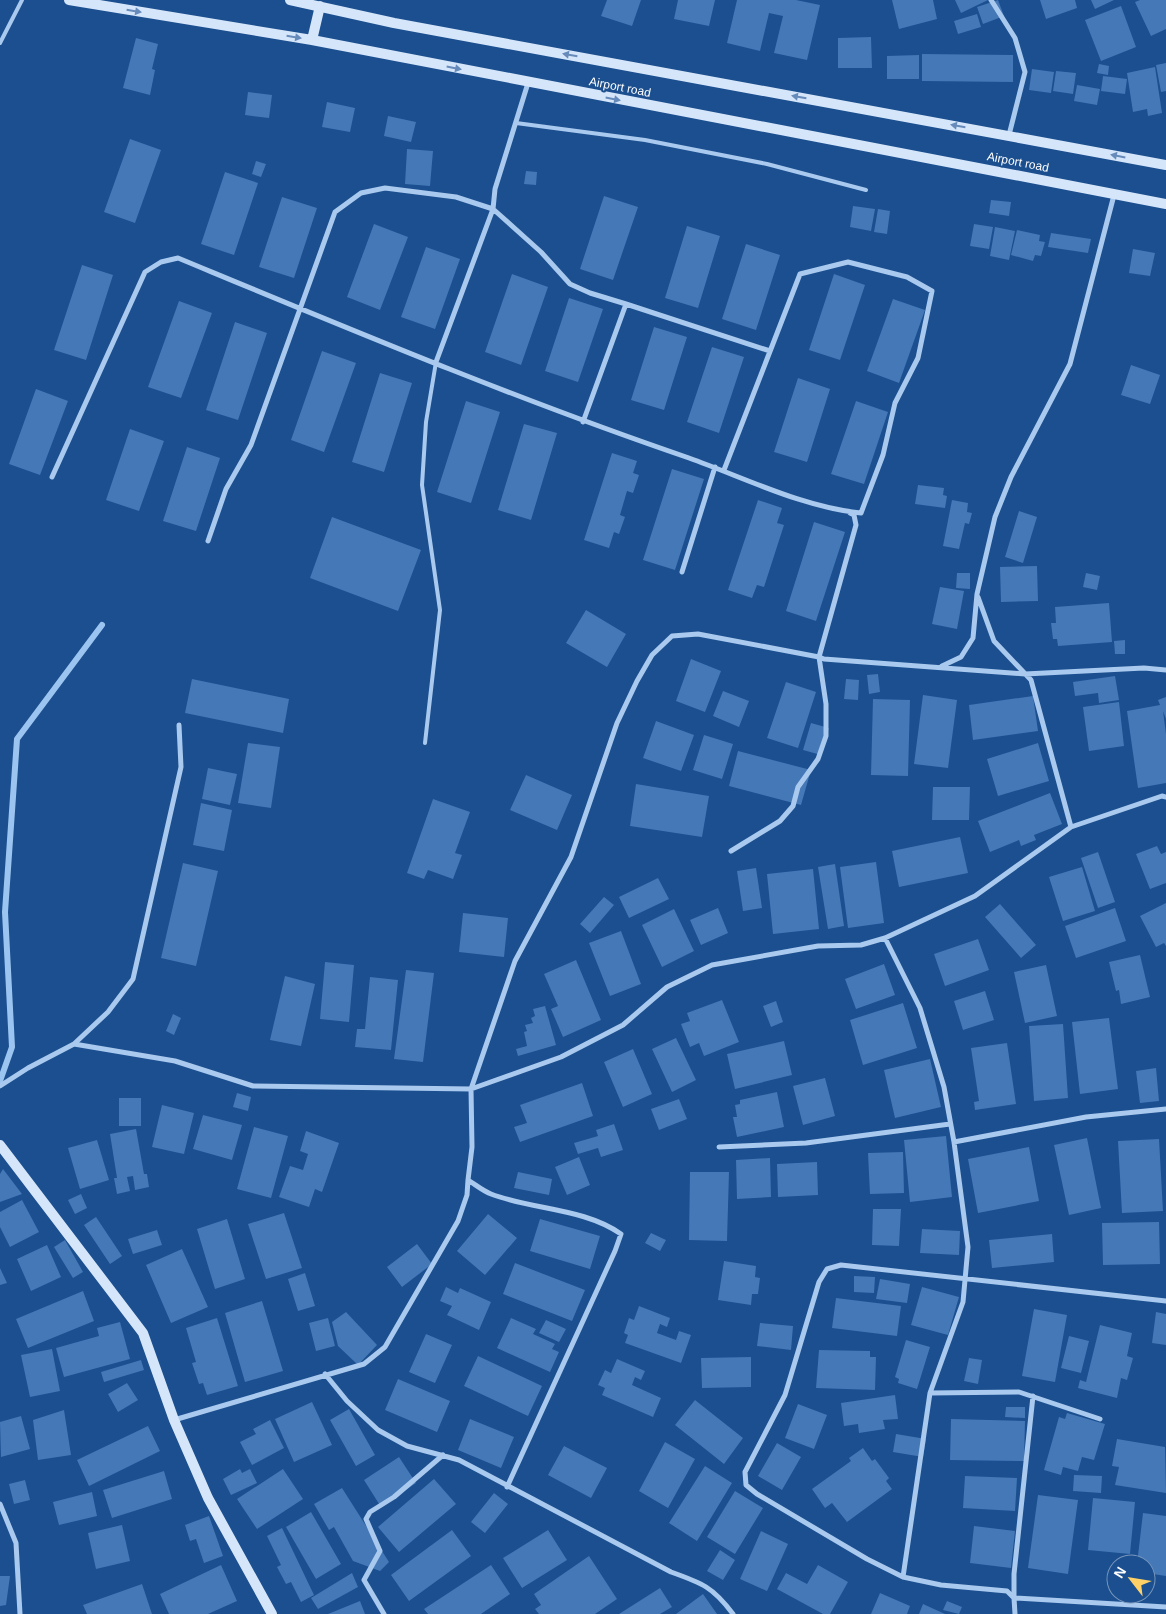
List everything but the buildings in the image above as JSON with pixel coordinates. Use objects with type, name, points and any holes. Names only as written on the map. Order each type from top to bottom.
[{"type":"main road","name":"Airport road","points":[[69,0],[312,40],[1166,204]]},
{"type":"main road","name":"Airport road","points":[[290,0],[394,23],[1009,135],[1166,166]]},
{"type":"main road","points":[[312,40],[320,6]]},
{"type":"main road","points":[[0,1145],[143,1333],[174,1420],[208,1498],[272,1614]]},
{"type":"street","points":[[991,0],[1015,38],[1025,72],[1009,135]]},
{"type":"street","points":[[436,362],[493,209],[496,189],[528,83]]},
{"type":"street","points":[[208,542],[226,489],[251,444],[336,212],[361,193],[385,188],[456,197],[493,209],[541,252],[570,284],[590,293],[770,351]]},
{"type":"street","points":[[940,667],[961,657],[973,638],[977,594],[998,509],[1011,477],[1070,364],[1114,195]]},
{"type":"street","points":[[52,477],[145,272],[161,262],[178,258],[583,422],[724,470],[814,504],[854,514],[856,525],[819,657],[826,704],[826,736],[818,759],[798,787],[793,806],[780,821],[732,851]]},
{"type":"street","points":[[724,470],[800,274],[848,262],[907,277],[932,291],[918,358],[895,403],[883,455],[861,513],[844,511]]},
{"type":"street","points":[[583,422],[626,304]]},
{"type":"street","points":[[682,572],[715,467]]},
{"type":"street","points":[[977,594],[994,641],[1030,680],[1071,827]]},
{"type":"street","points":[[174,1420],[364,1364],[385,1347],[458,1222],[467,1195],[472,1147],[471,1089],[516,961],[571,857],[617,724],[637,681],[652,655],[672,636],[698,634],[824,659],[1025,674],[1144,668],[1166,670]]},
{"type":"street","points":[[0,1086],[28,1068],[74,1044],[108,1012],[133,979],[181,767],[179,725]]},
{"type":"street","points":[[74,1044],[175,1061],[253,1086],[471,1089],[561,1057],[614,1030],[623,1025],[667,987],[712,964],[818,946],[861,945],[885,938],[975,896],[1071,827],[1162,796],[1166,797]]},
{"type":"street","points":[[885,938],[920,1008],[944,1088],[954,1142],[968,1247],[963,1302],[930,1393],[903,1577]]},
{"type":"street","points":[[954,1142],[1086,1117],[1166,1109]]},
{"type":"street","points":[[719,1147],[806,1143],[950,1124]]},
{"type":"street","points":[[468,1180],[490,1194],[582,1217],[609,1226],[621,1234],[615,1251],[507,1487]]},
{"type":"street","points":[[1166,1301],[841,1265],[827,1269],[819,1282],[785,1394],[745,1472],[746,1485],[757,1494],[867,1559],[903,1577],[941,1585],[1007,1591],[1014,1598],[1166,1607]]},
{"type":"street","points":[[325,1374],[347,1401],[378,1430],[407,1446],[460,1460],[507,1487],[672,1572],[705,1584],[720,1597],[733,1614]]},
{"type":"street","points":[[930,1393],[1019,1392],[1100,1419]]},
{"type":"street","points":[[1015,1614],[1014,1574],[1033,1396]]},
{"type":"street","points":[[384,1614],[364,1580],[380,1551],[366,1519],[370,1512],[394,1497],[443,1455]]},
{"type":"street","points":[[0,1504],[16,1543],[20,1614]]},
{"type":"lane","points":[[0,43],[22,0]]},
{"type":"lane","points":[[516,123],[654,142],[768,164],[866,190]]},
{"type":"lane","points":[[425,743],[440,610],[422,485],[426,422],[436,362]]},
{"type":"waterway","points":[[0,1081],[12,1047],[5,912],[17,739],[102,625]]}]
